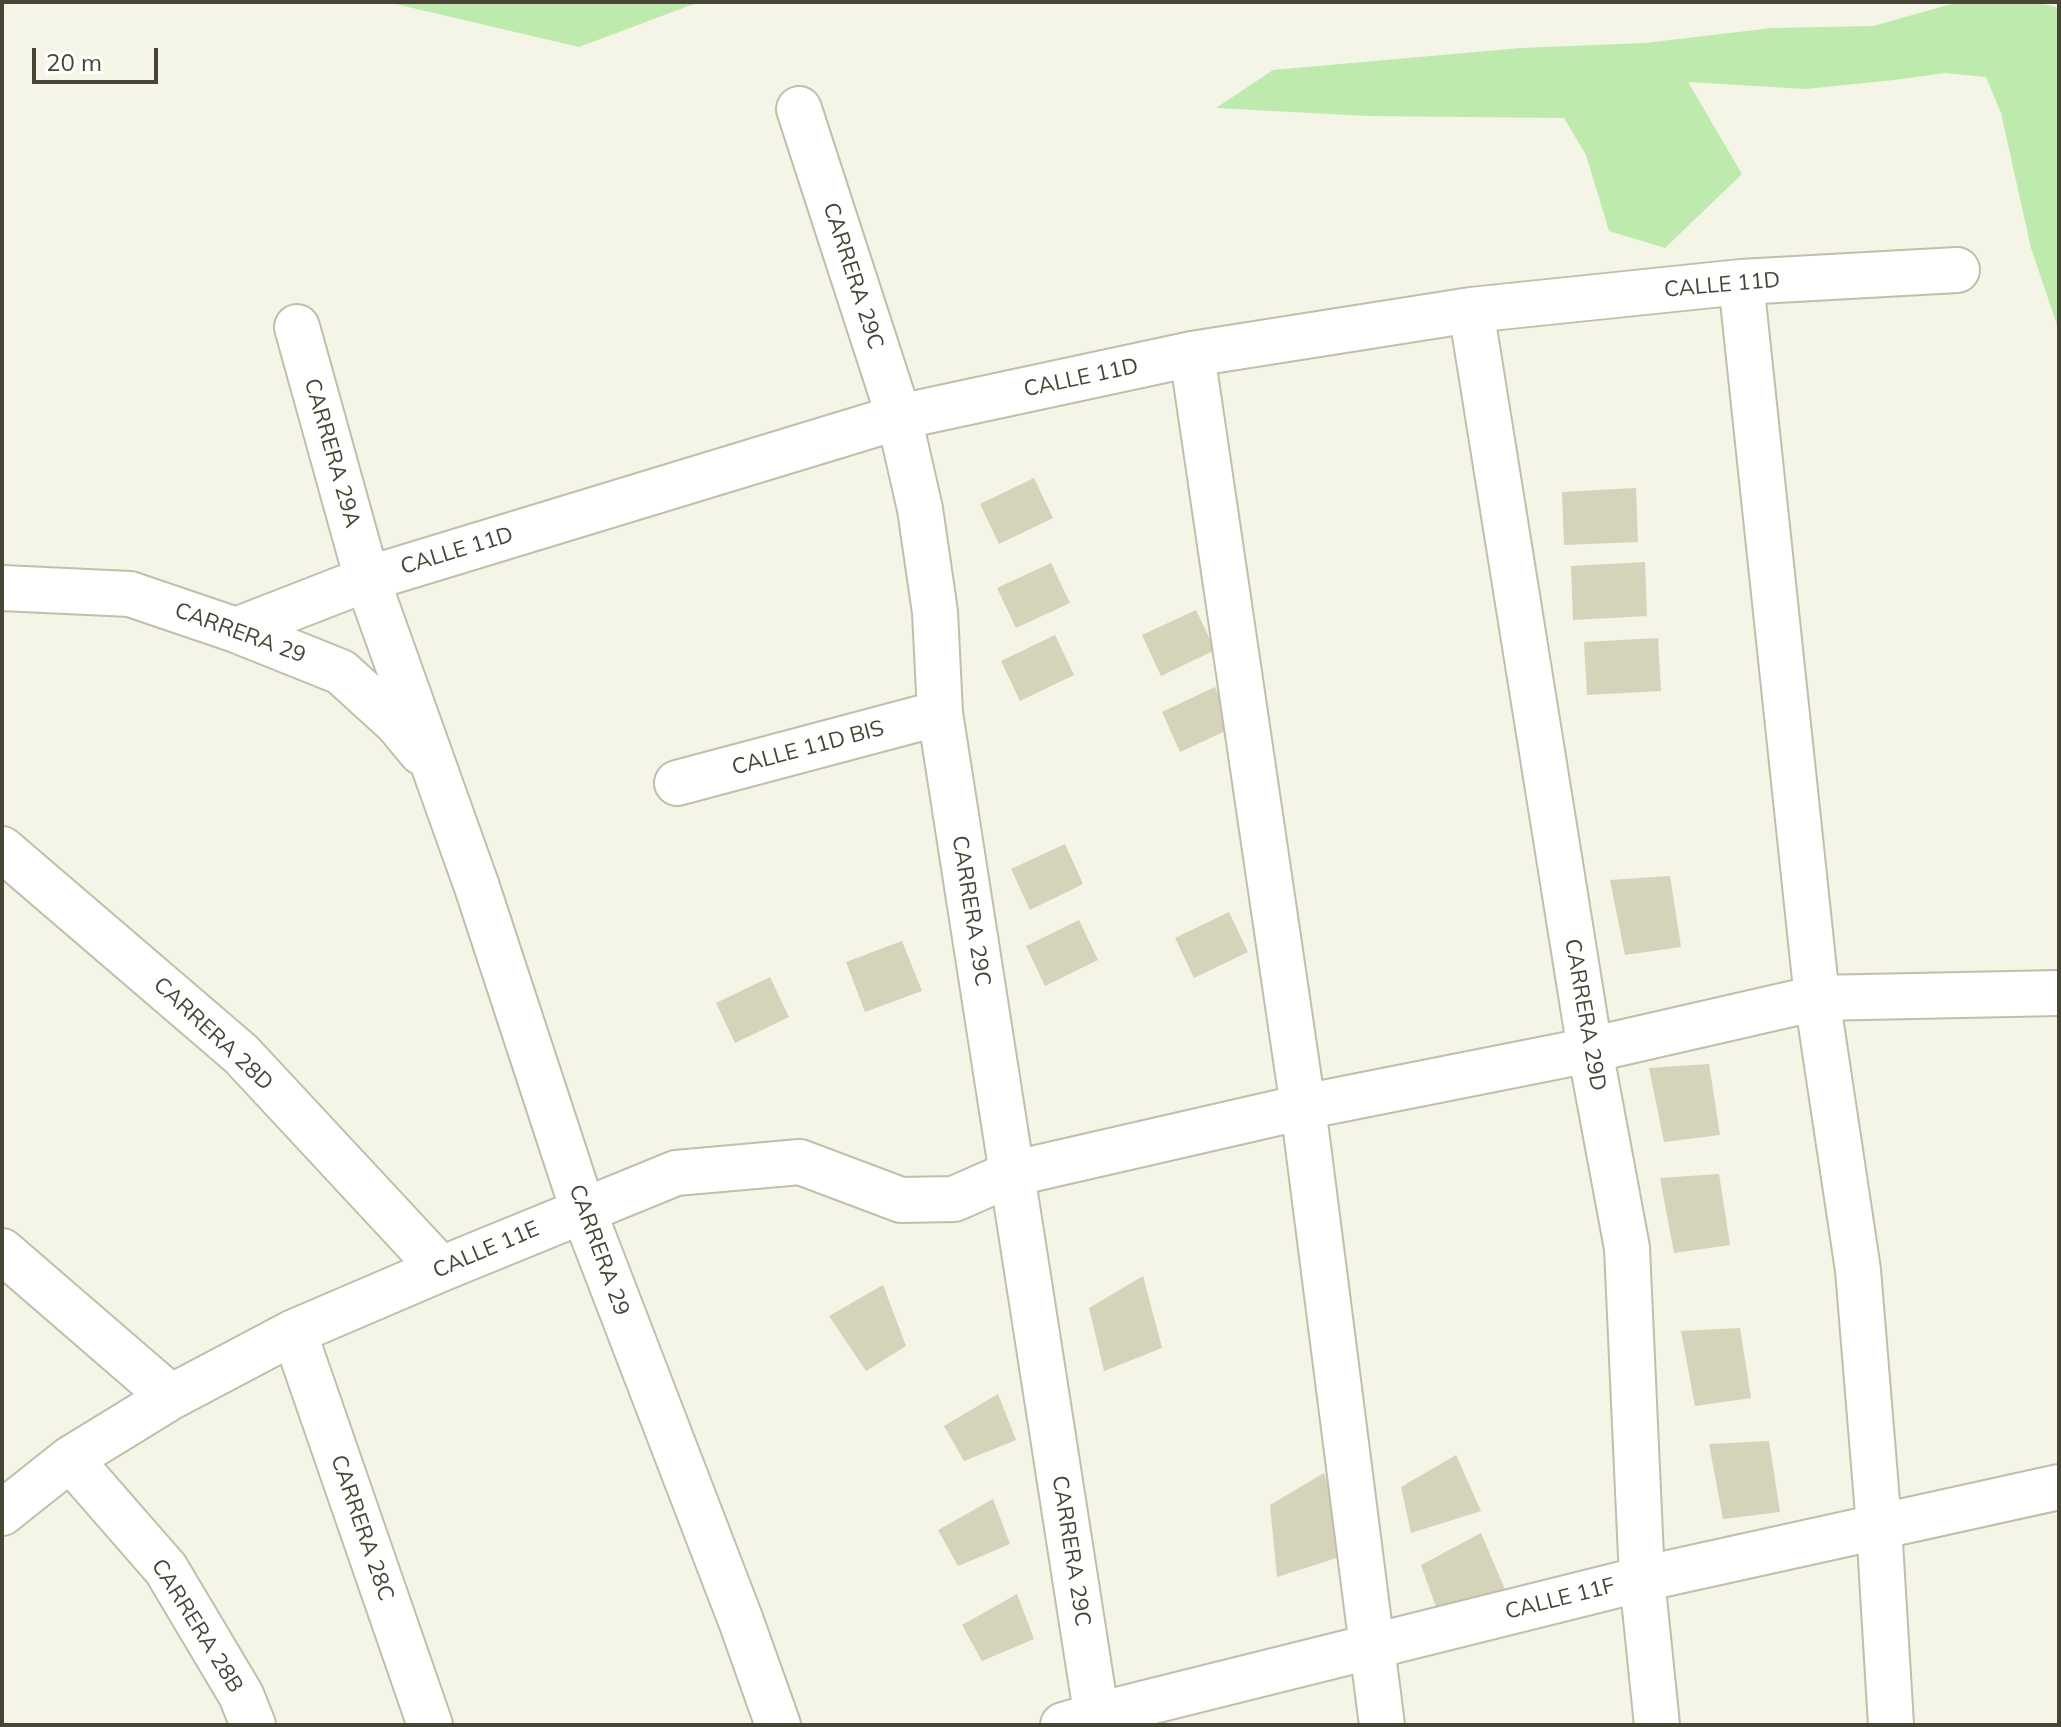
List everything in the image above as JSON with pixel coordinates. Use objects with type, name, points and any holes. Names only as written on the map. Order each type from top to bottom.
[{"type":"street","name":"CARRERA 29C","points":[[799,109],[899,417],[920,509],[935,612],[940,713],[1011,1174],[1086,1722]]},
{"type":"street","name":"CALLE 11D","points":[[236,630],[367,579],[899,417],[1192,354],[1471,310],[1741,282],[1957,270]]},
{"type":"street","points":[[1741,282],[1817,998],[1858,1270],[1879,1526],[1891,1725]]},
{"type":"street","name":"CARRERA 29D","points":[[1471,310],[1590,1050],[1627,1248],[1642,1579],[1657,1725]]},
{"type":"street","name":"CARRERA 29A","points":[[297,327],[367,579]]},
{"type":"street","points":[[1192,354],[1303,1107],[1382,1725]]},
{"type":"street","name":"CARRERA 29","points":[[367,579],[477,887],[583,1210],[778,1725]]},
{"type":"street","name":"CARRERA 29","points":[[2,588],[130,594],[236,630],[341,672],[397,723],[436,769]]},
{"type":"street","name":"CALLE 11D BIS","points":[[677,783],[940,713]]},
{"type":"street","name":"CARRERA 28D","points":[[2,849],[241,1054],[441,1269]]},
{"type":"street","name":"CALLE 11E","points":[[2,1513],[70,1459],[171,1397],[294,1332],[676,1173],[800,1162],[901,1200],[954,1199],[1011,1174],[1303,1107],[1590,1050],[1817,998],[2059,993]]},
{"type":"street","points":[[2,1251],[171,1397]]},
{"type":"street","name":"CARRERA 28C","points":[[294,1332],[430,1725]]},
{"type":"street","name":"CARRERA 28B","points":[[70,1459],[166,1569],[241,1695],[253,1725]]},
{"type":"street","name":"CALLE 11F","points":[[1086,1722],[1642,1579],[2059,1487]]},
{"type":"green space","points":[[387,2],[699,2],[579,47]]},
{"type":"green space","points":[[1969,2],[2035,2],[2056,7],[2059,12],[2059,331],[2031,248],[2001,113],[1986,77],[1945,73],[1805,89],[1688,82],[1742,174],[1665,248],[1609,231],[1586,155],[1564,118],[1368,116],[1216,108],[1273,70],[1521,48],[1645,43],[1772,28],[1873,26]]},
{"type":"building","points":[[1034,478],[1053,518],[999,544],[980,504]]},
{"type":"building","points":[[1636,488],[1638,542],[1564,545],[1562,492]]},
{"type":"building","points":[[1645,562],[1647,616],[1573,620],[1571,566]]},
{"type":"building","points":[[1051,563],[1070,603],[1016,628],[997,588]]},
{"type":"building","points":[[1196,610],[1215,650],[1161,676],[1142,635]]},
{"type":"building","points":[[1055,635],[1074,675],[1020,701],[1001,661]]},
{"type":"building","points":[[1658,638],[1661,691],[1587,695],[1584,642]]},
{"type":"building","points":[[1215,687],[1234,727],[1180,752],[1162,712]]},
{"type":"building","points":[[1065,844],[1083,884],[1030,910],[1011,869]]},
{"type":"building","points":[[1670,876],[1681,947],[1625,955],[1610,880]]},
{"type":"building","points":[[1229,912],[1248,952],[1194,978],[1175,938]]},
{"type":"building","points":[[1079,920],[1098,960],[1045,986],[1026,946]]},
{"type":"building","points":[[902,941],[922,991],[865,1012],[846,962]]},
{"type":"building","points":[[770,977],[789,1017],[735,1043],[716,1003]]},
{"type":"building","points":[[1709,1064],[1720,1135],[1664,1142],[1649,1068]]},
{"type":"building","points":[[1719,1174],[1730,1245],[1674,1253],[1660,1178]]},
{"type":"building","points":[[1143,1276],[1162,1348],[1104,1371],[1089,1308]]},
{"type":"building","points":[[883,1285],[906,1346],[866,1371],[829,1316]]},
{"type":"building","points":[[1740,1328],[1751,1398],[1695,1406],[1681,1331]]},
{"type":"building","points":[[998,1394],[1016,1440],[964,1461],[944,1426]]},
{"type":"building","points":[[1769,1441],[1780,1512],[1723,1519],[1709,1444]]},
{"type":"building","points":[[1456,1455],[1481,1511],[1411,1533],[1401,1487]]},
{"type":"building","points":[[1324,1473],[1349,1554],[1277,1577],[1270,1505]]},
{"type":"building","points":[[993,1499],[1010,1544],[958,1566],[938,1530]]},
{"type":"building","points":[[1481,1533],[1507,1594],[1442,1624],[1421,1565]]},
{"type":"building","points":[[1017,1594],[1034,1639],[982,1661],[962,1625]]}]
